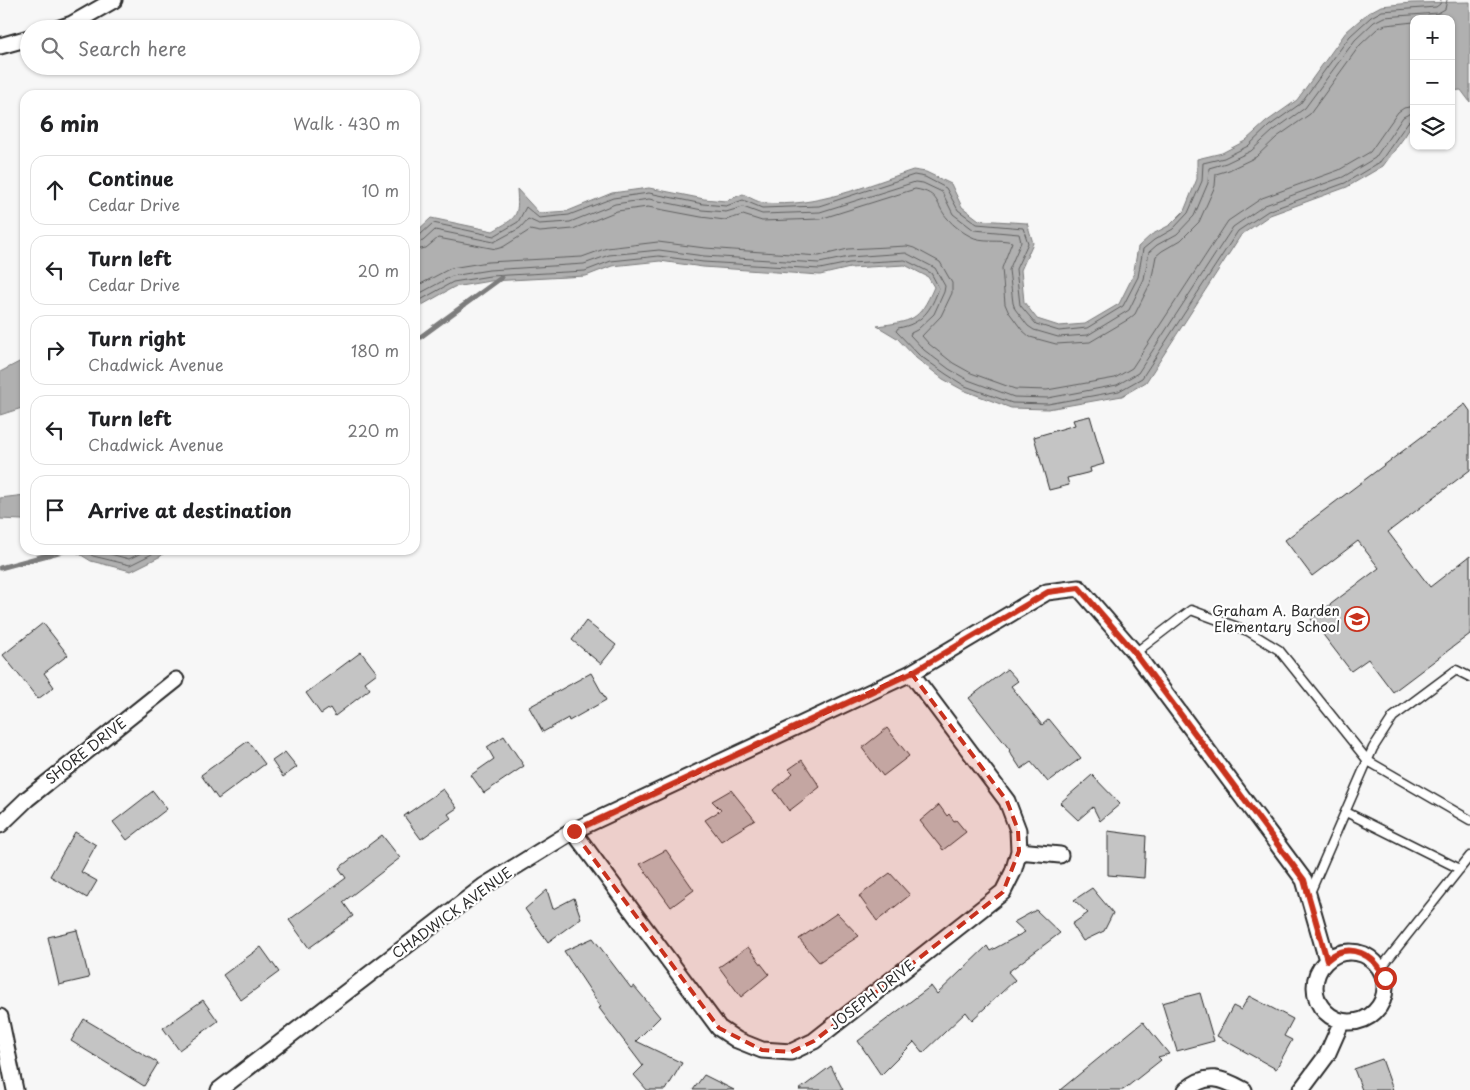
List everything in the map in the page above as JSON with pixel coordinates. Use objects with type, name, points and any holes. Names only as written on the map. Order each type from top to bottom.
[{"type":"street","points":[[79,20],[114,0]]},
{"type":"street","points":[[0,46],[20,40]]},
{"type":"street","name":"CHADWICK AVENUE","points":[[220,1090],[484,886],[574,831],[911,673],[1048,592],[1079,588],[1135,653],[1304,880],[1327,960]]},
{"type":"street","name":"JOSEPH DRIVE","points":[[574,831],[719,1028],[737,1040],[762,1050],[791,1052],[814,1041],[1003,892],[1013,872],[1019,851],[1018,830],[1007,801],[911,673]]},
{"type":"street","name":"SHORE DRIVE","points":[[0,825],[34,793],[176,680]]},
{"type":"street","points":[[1019,851],[1060,855]]},
{"type":"street","points":[[1352,951],[1363,953],[1381,968],[1385,978],[1386,990],[1383,1001],[1377,1011],[1367,1018],[1356,1022],[1332,1018],[1323,1010],[1317,999],[1314,987],[1316,976],[1321,966],[1327,960],[1340,952],[1352,951]]},
{"type":"street","points":[[0,1017],[15,1090]]},
{"type":"street","points":[[1301,1090],[1327,1055],[1342,1021]]},
{"type":"street","points":[[1186,1090],[1195,1082],[1220,1078],[1244,1090]]},
{"type":"lane","points":[[1135,653],[1191,610],[1248,631],[1280,650],[1368,761],[1470,820]]},
{"type":"lane","points":[[1309,896],[1374,745],[1393,718],[1456,670],[1470,677]]},
{"type":"lane","points":[[1346,812],[1460,869]]},
{"type":"lane","points":[[1381,968],[1470,856]]},
{"type":"highlighted area","points":[[911,673],[1007,801],[1018,830],[1019,851],[1003,892],[814,1041],[791,1052],[762,1050],[719,1028],[573,831]]},
{"type":"water","points":[[1470,2],[1470,102],[1461,90],[1455,91],[1455,15],[1410,15],[1410,128],[1383,166],[1347,187],[1270,215],[1241,235],[1146,382],[1122,396],[1048,409],[1011,408],[963,390],[943,379],[916,358],[897,338],[877,326],[899,323],[913,318],[929,299],[934,287],[928,277],[905,265],[850,268],[820,275],[703,267],[660,261],[612,266],[586,276],[490,281],[454,287],[420,306],[420,228],[431,218],[493,231],[515,216],[517,211],[517,189],[539,213],[568,211],[612,193],[649,188],[704,199],[726,201],[743,194],[764,203],[783,204],[821,199],[858,189],[913,170],[926,172],[951,184],[962,207],[979,220],[1027,223],[1033,243],[1021,270],[1024,302],[1037,319],[1059,326],[1085,324],[1119,304],[1133,276],[1138,247],[1151,235],[1170,225],[1184,211],[1197,179],[1197,159],[1222,153],[1245,141],[1266,122],[1297,100],[1346,32],[1368,13],[1381,6],[1411,3]]},
{"type":"water","points":[[20,362],[20,409],[0,415],[0,372]]},
{"type":"water","points":[[20,496],[20,520],[0,519],[0,498]]},
{"type":"water","points":[[81,555],[162,555],[131,571],[91,561]]},
{"type":"building","points":[[1465,404],[1470,411],[1470,470],[1388,532],[1430,587],[1470,556],[1470,634],[1393,692],[1368,659],[1351,671],[1311,619],[1379,568],[1358,541],[1312,576],[1285,540]]},
{"type":"building","points":[[1090,416],[1104,464],[1090,468],[1091,472],[1067,478],[1069,485],[1049,490],[1034,437],[1075,425],[1073,420]]},
{"type":"building","points":[[586,621],[616,645],[601,664],[572,640]]},
{"type":"building","points":[[43,623],[68,655],[44,673],[54,687],[38,699],[3,655]]},
{"type":"building","points":[[361,652],[377,673],[365,682],[370,689],[335,716],[330,708],[321,714],[306,693]]},
{"type":"building","points":[[1007,669],[1018,681],[1011,686],[1042,725],[1049,719],[1081,758],[1048,782],[1031,762],[1021,769],[1010,750],[969,698]]},
{"type":"building","points":[[591,673],[606,700],[569,721],[568,718],[543,732],[529,707]]},
{"type":"building","points":[[887,728],[909,756],[883,776],[862,748]]},
{"type":"building","points":[[504,736],[524,766],[484,793],[471,775],[494,759],[487,747]]},
{"type":"building","points":[[248,741],[265,764],[218,799],[201,775]]},
{"type":"building","points":[[285,752],[297,767],[283,777],[272,761]]},
{"type":"building","points":[[802,760],[820,787],[789,811],[774,790],[793,773],[789,769]]},
{"type":"building","points":[[1092,775],[1120,804],[1100,821],[1093,807],[1078,820],[1060,803]]},
{"type":"building","points":[[443,789],[457,808],[448,814],[451,818],[421,839],[404,816]]},
{"type":"building","points":[[731,790],[755,820],[721,841],[705,820],[721,810],[712,801]]},
{"type":"building","points":[[153,791],[167,809],[127,840],[113,822]]},
{"type":"building","points":[[939,805],[947,816],[949,814],[966,832],[943,850],[920,821]]},
{"type":"building","points":[[1108,831],[1146,836],[1144,878],[1108,875]]},
{"type":"building","points":[[75,832],[96,845],[81,872],[97,881],[87,898],[50,876]]},
{"type":"building","points":[[382,835],[400,858],[343,902],[353,916],[309,948],[289,920],[346,878],[339,868]]},
{"type":"building","points":[[666,850],[694,890],[671,907],[640,864]]},
{"type":"building","points":[[890,873],[910,895],[877,921],[859,896]]},
{"type":"building","points":[[1092,888],[1113,913],[1104,931],[1083,941],[1072,924],[1088,913],[1074,900]]},
{"type":"building","points":[[547,890],[553,909],[574,898],[581,918],[548,942],[525,909]]},
{"type":"building","points":[[1036,910],[1060,933],[1008,972],[1015,980],[972,1020],[966,1012],[923,1053],[914,1042],[881,1075],[858,1041],[931,986],[937,994],[987,946],[990,951],[1025,932],[1014,922]]},
{"type":"building","points":[[837,913],[859,936],[819,962],[799,939]]},
{"type":"building","points":[[77,930],[89,978],[59,985],[48,937]]},
{"type":"building","points":[[593,938],[631,988],[634,986],[660,1017],[636,1041],[682,1063],[666,1090],[647,1090],[634,1075],[643,1066],[599,1008],[601,1007],[564,951]]},
{"type":"building","points":[[261,947],[279,972],[241,1000],[223,975]]},
{"type":"building","points":[[748,947],[769,974],[741,997],[719,967]]},
{"type":"building","points":[[1200,993],[1214,1041],[1177,1051],[1162,1003]]},
{"type":"building","points":[[1249,996],[1293,1019],[1284,1036],[1292,1040],[1276,1069],[1217,1036],[1233,1006],[1241,1010]]},
{"type":"building","points":[[203,1000],[218,1021],[179,1050],[163,1028]]},
{"type":"building","points":[[84,1019],[158,1063],[144,1086],[71,1041]]},
{"type":"building","points":[[1143,1022],[1169,1054],[1158,1057],[1161,1060],[1123,1090],[1060,1090]]},
{"type":"building","points":[[1382,1059],[1393,1090],[1362,1090],[1354,1069]]},
{"type":"building","points":[[831,1066],[843,1090],[799,1090]]},
{"type":"building","points":[[704,1075],[734,1090],[693,1090]]},
{"type":"waterway","points":[[420,337],[501,278]]},
{"type":"waterway","points":[[0,568],[48,555]]},
{"type":"place","name":"Graham A. Barden Elementary School","points":[[1357,619]]},
{"type":"route","points":[[574,831],[911,673],[1048,592],[1079,588],[1135,653],[1304,880],[1327,960],[1340,952],[1352,951],[1363,953],[1373,959],[1381,968],[1385,978]]}]
